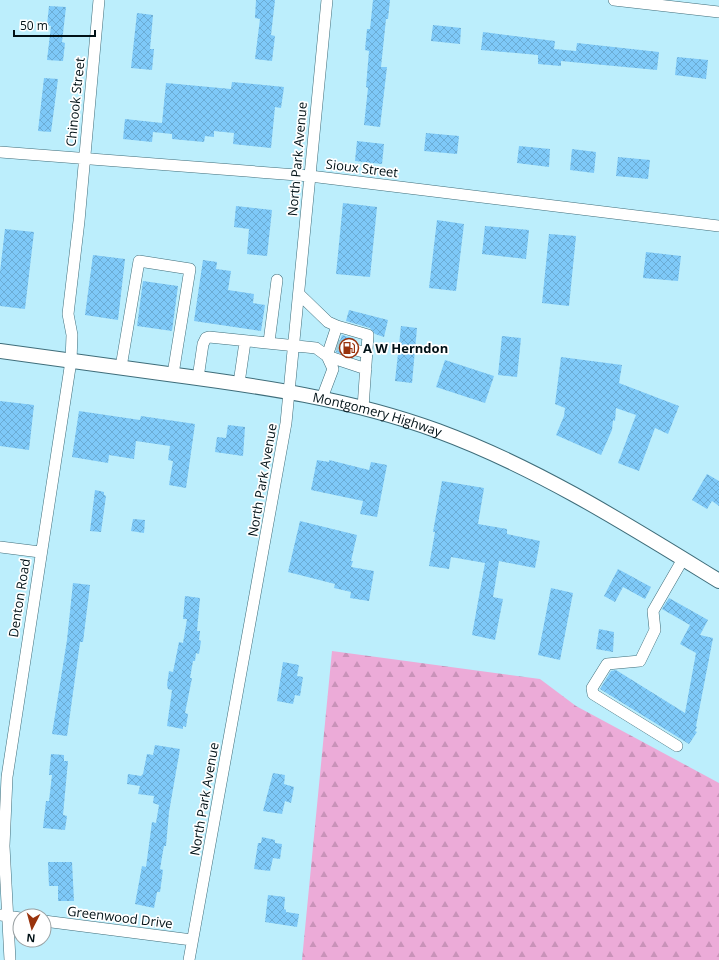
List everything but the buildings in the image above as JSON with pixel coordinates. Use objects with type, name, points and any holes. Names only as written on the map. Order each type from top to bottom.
[{"type":"main road","name":"Montgomery Highway","points":[[0,351],[239,383],[290,392],[363,408],[437,431],[516,463],[585,500],[719,581]]},
{"type":"street","name":"Chinook Street","points":[[71,361],[72,335],[68,314],[79,221],[99,0]]},
{"type":"street","name":"North Park Avenue","points":[[189,960],[286,423],[295,345],[327,0]]},
{"type":"street","points":[[614,0],[719,12]]},
{"type":"street","name":"Sioux Street","points":[[0,152],[310,176],[719,226]]},
{"type":"street","points":[[120,367],[139,261],[190,269],[173,374]]},
{"type":"street","points":[[269,342],[277,280]]},
{"type":"street","points":[[299,294],[328,322],[368,335],[363,408]]},
{"type":"street","points":[[327,356],[335,344],[337,326]]},
{"type":"street","points":[[198,378],[203,344],[206,338],[245,342],[269,342],[316,348],[327,356],[366,369]]},
{"type":"street","points":[[239,383],[245,342]]},
{"type":"street","points":[[352,350],[367,353]]},
{"type":"street","points":[[322,398],[333,369],[327,356]]},
{"type":"street","name":"Denton Road","points":[[10,960],[3,916],[6,777],[71,361]]},
{"type":"street","points":[[0,547],[40,552]]},
{"type":"street","points":[[677,746],[593,694],[592,688],[607,664],[640,661],[655,630],[653,611],[683,558]]},
{"type":"street","name":"Greenwood Drive","points":[[52,923],[192,940]]},
{"type":"green space","points":[[332,651],[540,679],[576,706],[719,783],[719,960],[302,960]]},
{"type":"tunnel","points":[[337,345],[352,349]]},
{"type":"place","name":"A W Herndon","points":[[349,348]]}]
